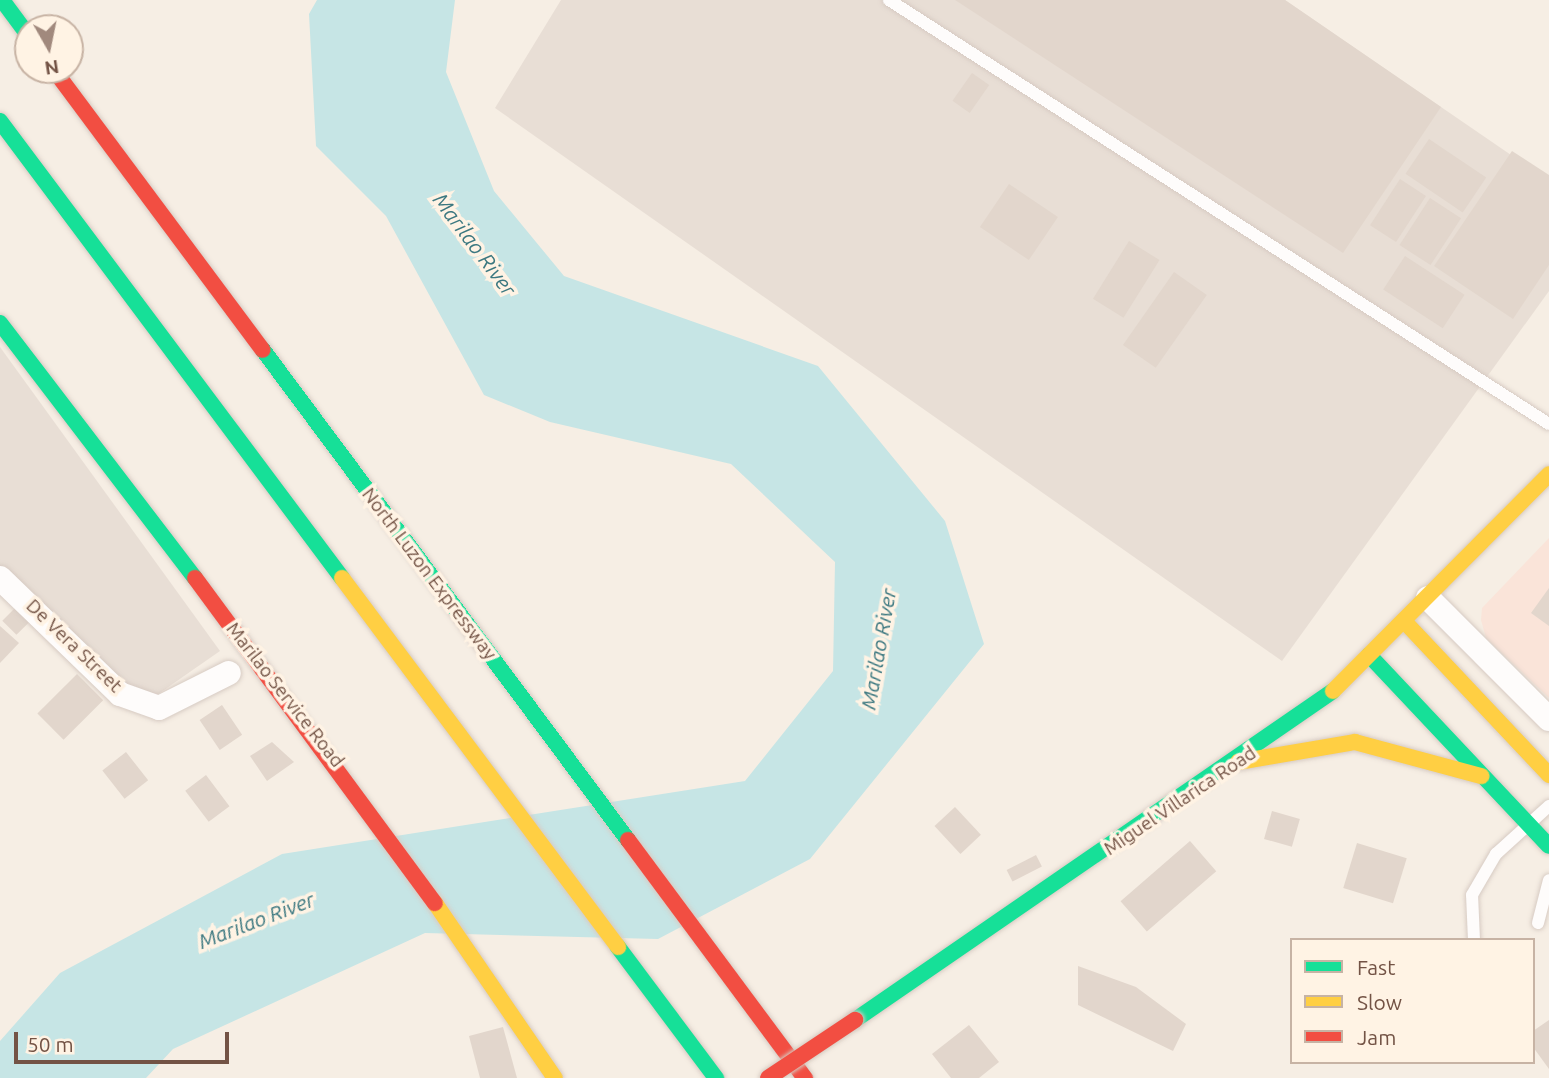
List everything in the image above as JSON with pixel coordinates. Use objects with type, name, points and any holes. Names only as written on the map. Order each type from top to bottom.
[{"type":"main road","points":[[2,0],[14,16]]},
{"type":"main road","name":"North Luzon Expressway","points":[[64,84],[805,1078]]},
{"type":"main road","points":[[0,121],[716,1078]]},
{"type":"main road","name":"Marilao Service Road","points":[[0,323],[360,793],[494,993],[555,1078]]},
{"type":"main road","name":"Miguel Villarica Road","points":[[768,1078],[1316,708],[1549,474]]},
{"type":"main road","points":[[1404,621],[1549,775]]},
{"type":"main road","points":[[1369,655],[1549,846]]},
{"type":"main road","points":[[1238,762],[1355,742],[1486,778]]},
{"type":"street","name":"De Vera Street","points":[[0,578],[120,694],[159,708],[229,673]]},
{"type":"street","points":[[1428,598],[1549,719]]},
{"type":"lane","points":[[890,0],[1549,424]]},
{"type":"lane","points":[[1474,938],[1472,895],[1496,854],[1549,806]]},
{"type":"lane","points":[[1538,923],[1549,880]]},
{"type":"shaded area","points":[[561,0],[1285,0],[1549,181],[1549,291],[1282,661],[495,108]]},
{"type":"shaded area","points":[[0,347],[220,651],[141,706],[0,576]]},
{"type":"shaded area","points":[[1549,538],[1549,698],[1486,638],[1481,620],[1482,608]]},
{"type":"water","name":"Marilao River","points":[[317,0],[455,0],[446,72],[494,191],[564,276],[818,366],[945,521],[984,644],[810,859],[658,939],[425,933],[173,1049],[146,1078],[0,1078],[0,1041],[60,973],[282,854],[745,781],[833,671],[835,562],[731,464],[550,422],[484,395],[386,216],[316,146],[309,14]]},
{"type":"building","points":[[955,0],[1285,0],[1441,107],[1343,253]]},
{"type":"building","points":[[972,73],[989,85],[970,113],[952,101]]},
{"type":"building","points":[[1429,139],[1486,178],[1463,212],[1406,174]]},
{"type":"building","points":[[1512,151],[1549,175],[1549,265],[1513,319],[1434,266]]},
{"type":"building","points":[[1400,179],[1426,196],[1396,242],[1370,225]]},
{"type":"building","points":[[1009,184],[1058,217],[1029,260],[980,227]]},
{"type":"building","points":[[1430,198],[1461,218],[1431,265],[1400,245]]},
{"type":"building","points":[[1129,241],[1160,260],[1123,318],[1093,299]]},
{"type":"building","points":[[1405,256],[1465,295],[1443,328],[1383,290]]},
{"type":"building","points":[[1174,272],[1207,295],[1156,368],[1123,345]]},
{"type":"building","points":[[1549,588],[1549,626],[1531,613]]},
{"type":"building","points":[[20,603],[34,617],[16,635],[2,621]]},
{"type":"building","points":[[0,626],[19,643],[0,663]]},
{"type":"building","points":[[77,674],[103,700],[64,740],[37,714]]},
{"type":"building","points":[[222,705],[242,735],[220,750],[200,720]]},
{"type":"building","points":[[272,742],[294,762],[267,781],[250,756]]},
{"type":"building","points":[[126,752],[148,780],[125,799],[102,770]]},
{"type":"building","points":[[206,775],[229,806],[209,822],[185,791]]},
{"type":"building","points":[[955,807],[981,835],[960,854],[935,826]]},
{"type":"building","points":[[1272,811],[1300,819],[1292,847],[1264,839]]},
{"type":"building","points":[[1190,841],[1216,871],[1147,932],[1121,901]]},
{"type":"building","points":[[1357,843],[1407,858],[1393,903],[1343,888]]},
{"type":"building","points":[[1036,855],[1042,867],[1012,882],[1007,870]]},
{"type":"building","points":[[1078,966],[1136,987],[1186,1024],[1173,1051],[1078,1005]]},
{"type":"building","points":[[1549,1020],[1549,1069],[1535,1050],[1535,1030]]},
{"type":"building","points":[[969,1025],[999,1062],[979,1078],[951,1078],[932,1054]]},
{"type":"building","points":[[503,1027],[517,1078],[480,1078],[469,1036]]},
{"type":"traffic: fast","points":[[2,0],[14,16]]},
{"type":"traffic: fast","points":[[0,121],[342,578]]},
{"type":"traffic: fast","points":[[0,323],[195,578]]},
{"type":"traffic: fast","points":[[263,350],[628,840]]},
{"type":"traffic: fast","points":[[1369,655],[1549,846]]},
{"type":"traffic: fast","points":[[855,1020],[1333,691]]},
{"type":"traffic: fast","points":[[618,947],[716,1078]]},
{"type":"traffic: slow","points":[[1333,691],[1549,474]]},
{"type":"traffic: slow","points":[[342,578],[618,947]]},
{"type":"traffic: slow","points":[[1404,621],[1549,775]]},
{"type":"traffic: slow","points":[[1238,762],[1355,742],[1481,776]]},
{"type":"traffic: slow","points":[[435,903],[555,1078]]},
{"type":"traffic: jam","points":[[64,84],[263,350]]},
{"type":"traffic: jam","points":[[195,578],[435,903]]},
{"type":"traffic: jam","points":[[628,840],[805,1078]]},
{"type":"traffic: jam","points":[[768,1078],[855,1020]]}]
